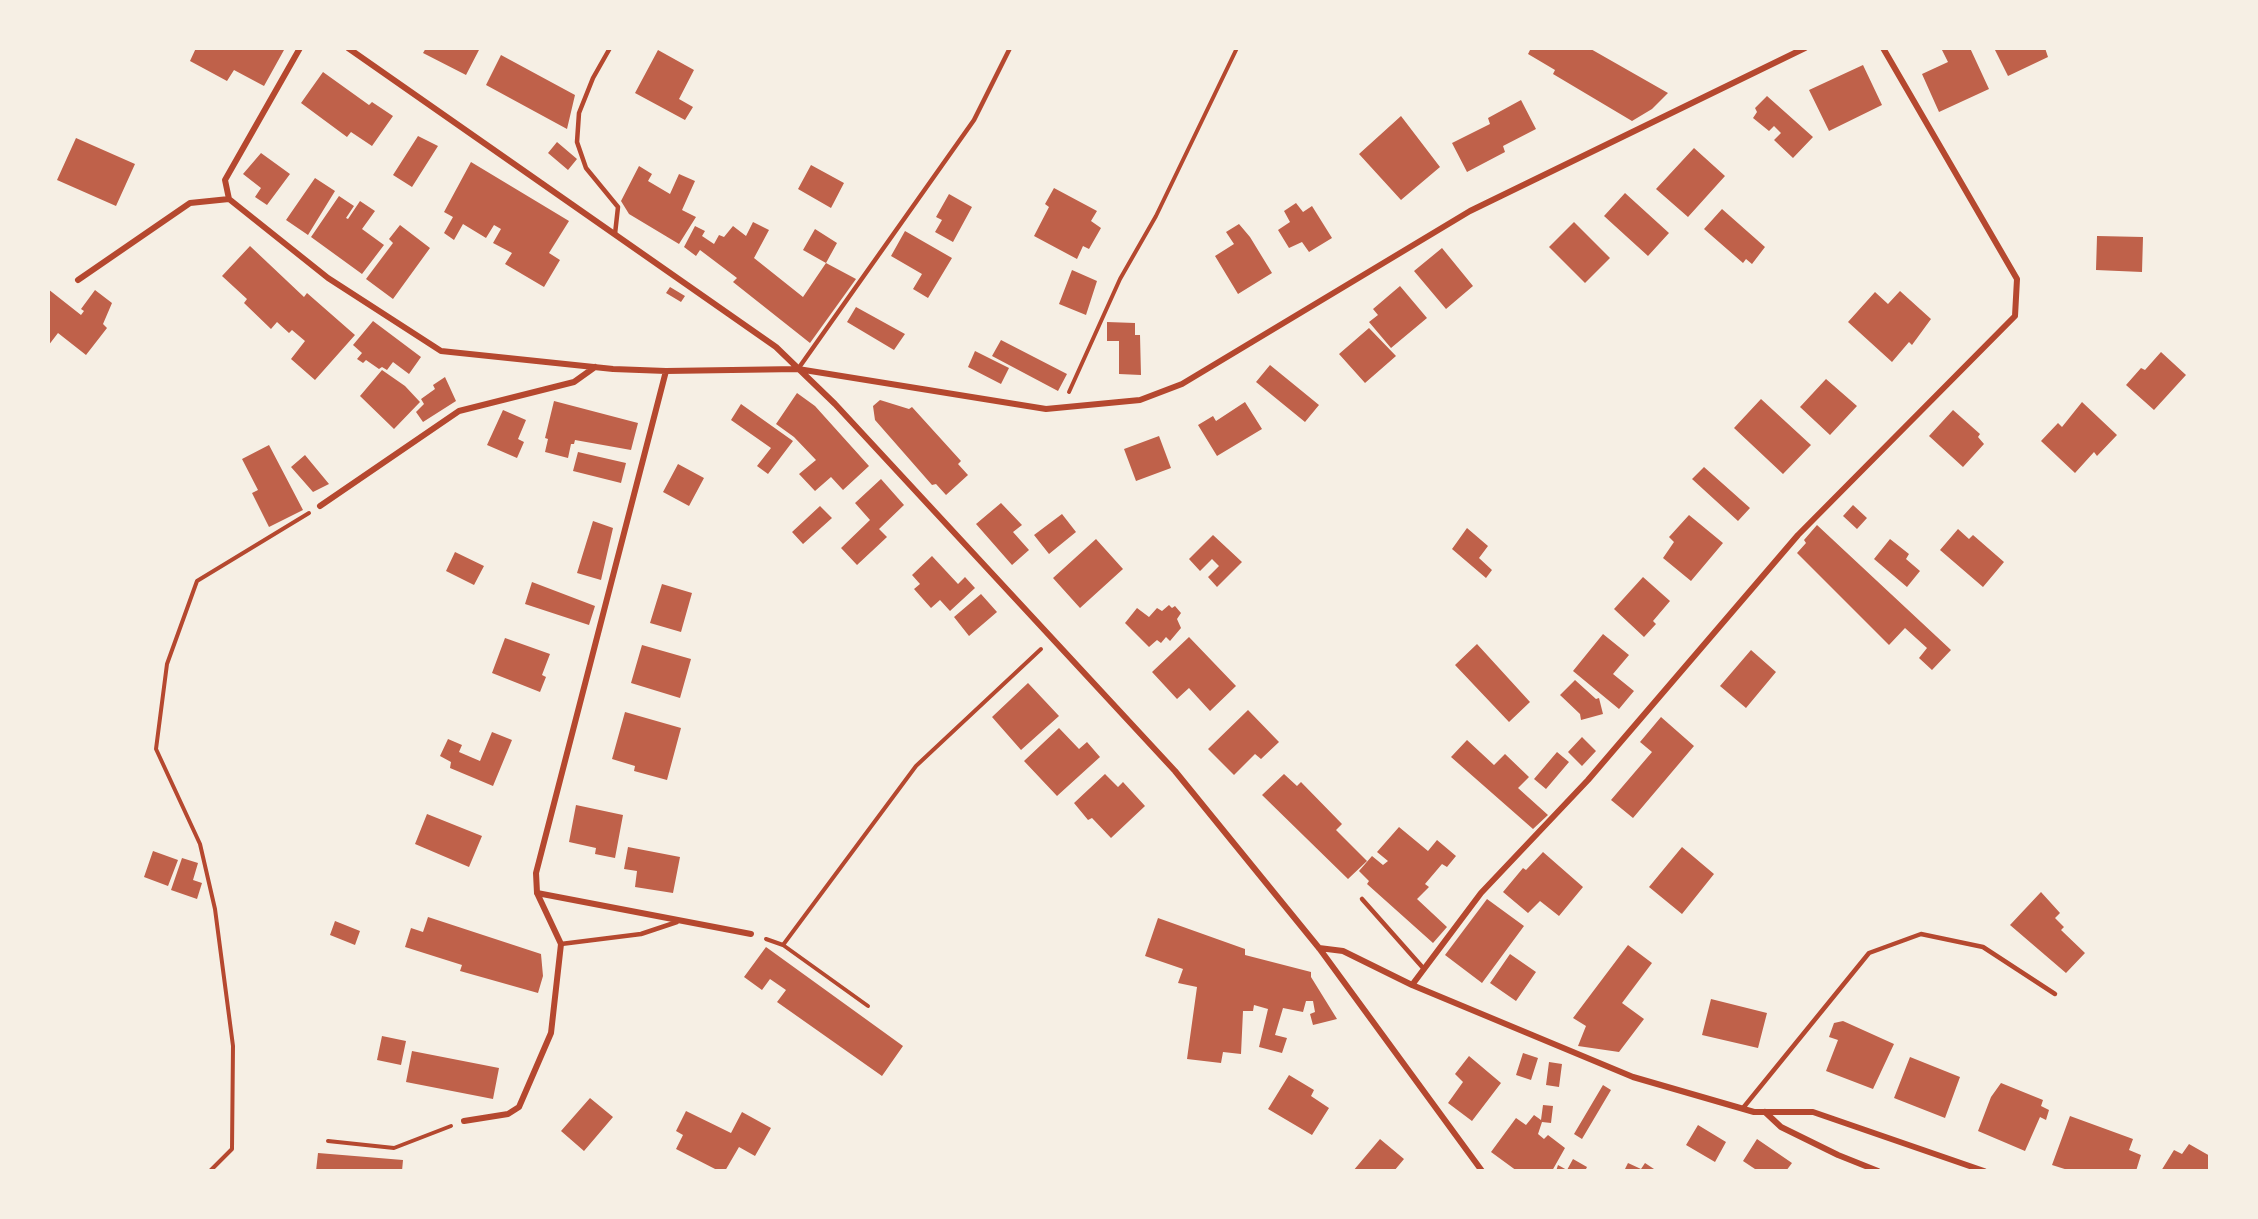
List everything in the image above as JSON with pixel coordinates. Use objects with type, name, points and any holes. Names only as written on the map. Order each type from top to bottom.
[{"type":"street","points":[[300,48],[225,180],[229,199],[328,278],[441,351],[596,367],[666,371],[798,369],[1046,409],[1140,400],[1182,384],[1470,211],[1805,48]]},
{"type":"street","points":[[348,48],[776,347],[835,404],[1175,771],[1319,948],[1482,1171]]},
{"type":"street","points":[[1412,985],[1481,893],[1588,780],[1798,535],[2015,316],[2017,279],[1883,48]]},
{"type":"street","points":[[78,280],[190,203],[229,199]]},
{"type":"street","points":[[320,506],[459,411],[574,382],[596,367]]},
{"type":"street","points":[[464,1121],[508,1114],[519,1107],[551,1033],[561,944],[537,893],[536,873],[666,371]]},
{"type":"street","points":[[537,893],[677,922],[752,934]]},
{"type":"street","points":[[1319,948],[1343,951],[1412,985],[1633,1077],[1743,1108],[1764,1112],[1813,1112],[1984,1171]]},
{"type":"street","points":[[1764,1112],[1781,1127],[1838,1155],[1878,1171]]},
{"type":"lane","points":[[610,48],[592,78],[579,113],[577,142],[586,168],[618,207],[615,234]]},
{"type":"lane","points":[[798,369],[975,120],[1011,48]]},
{"type":"lane","points":[[1362,898],[1424,969]]},
{"type":"lane","points":[[561,944],[641,934],[677,922]]},
{"type":"lane","points":[[1743,1108],[1869,953],[1921,934],[1983,947],[2055,994]]},
{"type":"path","points":[[1062,409],[1120,279],[1156,216],[1237,48]]},
{"type":"path","points":[[210,1171],[232,1149],[233,1047],[215,909],[200,844],[156,749],[167,663],[197,581],[320,506]]},
{"type":"path","points":[[783,945],[916,766],[1052,639]]},
{"type":"path","points":[[752,934],[783,945],[868,1006]]},
{"type":"path","points":[[328,1141],[394,1148],[464,1121]]},
{"type":"building","points":[[196,48],[281,48],[284,50],[264,86],[234,70],[227,81],[190,61]]},
{"type":"building","points":[[426,48],[480,48],[466,75],[423,53]]},
{"type":"building","points":[[1531,48],[1589,48],[1668,93],[1652,109],[1632,121],[1553,74],[1555,70],[1528,54]]},
{"type":"building","points":[[1941,48],[1970,48],[1989,89],[1939,112],[1922,74],[1948,62]]},
{"type":"building","points":[[1994,48],[2045,48],[2048,57],[2008,76]]},
{"type":"building","points":[[658,50],[694,70],[679,99],[693,107],[685,120],[635,93]]},
{"type":"building","points":[[501,55],[575,95],[567,129],[486,85]]},
{"type":"building","points":[[1863,65],[1882,105],[1829,131],[1809,90]]},
{"type":"building","points":[[323,72],[369,105],[372,102],[393,116],[372,146],[351,132],[347,137],[301,103]]},
{"type":"building","points":[[1767,96],[1813,137],[1793,158],[1774,140],[1781,133],[1774,126],[1769,131],[1753,118],[1757,112],[1755,108]]},
{"type":"building","points":[[1521,100],[1536,129],[1503,146],[1505,152],[1467,172],[1452,143],[1490,124],[1488,118]]},
{"type":"building","points":[[1401,116],[1440,167],[1401,200],[1359,154]]},
{"type":"building","points":[[418,136],[438,146],[412,187],[393,175]]},
{"type":"building","points":[[76,138],[135,164],[116,206],[57,180]]},
{"type":"building","points":[[557,142],[577,159],[568,170],[548,153]]},
{"type":"building","points":[[1694,148],[1725,176],[1688,217],[1656,189]]},
{"type":"building","points":[[261,153],[290,174],[267,205],[255,197],[261,188],[243,174]]},
{"type":"building","points":[[471,162],[569,221],[549,253],[560,260],[544,287],[505,264],[512,253],[493,243],[501,229],[494,225],[486,238],[463,224],[454,240],[444,233],[453,217],[444,212]]},
{"type":"building","points":[[811,165],[844,183],[831,208],[798,189]]},
{"type":"building","points":[[639,166],[652,174],[648,181],[670,194],[679,174],[695,181],[682,210],[696,217],[679,244],[629,214],[621,201]]},
{"type":"building","points":[[315,178],[335,191],[308,235],[286,220]]},
{"type":"building","points":[[1054,188],[1097,211],[1091,221],[1101,228],[1089,249],[1083,246],[1077,259],[1034,236],[1049,207],[1045,204]]},
{"type":"building","points":[[1625,193],[1669,233],[1648,256],[1604,216]]},
{"type":"building","points":[[949,194],[972,207],[953,242],[935,232],[942,220],[936,217]]},
{"type":"building","points":[[339,196],[354,206],[346,218],[348,219],[360,201],[375,211],[362,229],[384,245],[362,274],[311,237]]},
{"type":"building","points":[[1296,203],[1303,212],[1312,206],[1332,238],[1309,252],[1302,242],[1289,248],[1278,230],[1290,222],[1284,211]]},
{"type":"building","points":[[1722,209],[1765,247],[1752,264],[1746,259],[1743,263],[1704,229]]},
{"type":"building","points":[[753,222],[769,230],[754,258],[803,297],[826,263],[856,279],[810,343],[733,282],[737,278],[700,250],[696,256],[684,247],[695,226],[705,231],[702,236],[714,244],[719,235],[724,237],[733,226],[746,236]]},
{"type":"building","points":[[1574,222],[1610,258],[1585,283],[1549,247]]},
{"type":"building","points":[[1239,224],[1250,237],[1272,273],[1238,294],[1215,256],[1234,244],[1226,232]]},
{"type":"building","points":[[400,225],[430,248],[393,299],[366,279],[393,243],[389,239]]},
{"type":"building","points":[[815,229],[837,243],[826,263],[803,250]]},
{"type":"building","points":[[905,231],[952,258],[928,298],[913,289],[922,274],[891,256]]},
{"type":"building","points":[[2097,236],[2143,237],[2142,272],[2096,270]]},
{"type":"building","points":[[250,246],[304,297],[307,293],[355,335],[315,380],[291,359],[305,341],[292,330],[289,333],[277,322],[271,329],[244,303],[247,299],[222,276]]},
{"type":"building","points":[[1442,248],[1473,286],[1446,309],[1414,271]]},
{"type":"building","points":[[1072,270],[1097,281],[1086,315],[1059,304]]},
{"type":"building","points":[[1400,286],[1427,318],[1391,348],[1369,322],[1378,315],[1373,309]]},
{"type":"building","points":[[670,287],[685,296],[681,302],[666,293]]},
{"type":"building","points":[[48,289],[81,315],[84,311],[81,309],[95,290],[112,303],[103,324],[107,328],[86,355],[58,333],[48,346]]},
{"type":"building","points":[[1900,291],[1931,319],[1912,345],[1909,342],[1892,362],[1848,322],[1875,292],[1888,304]]},
{"type":"building","points":[[856,307],[905,334],[894,350],[847,322]]},
{"type":"building","points":[[373,321],[421,357],[409,374],[393,362],[387,370],[382,367],[379,369],[366,360],[363,363],[357,359],[362,353],[353,345]]},
{"type":"building","points":[[1107,322],[1135,323],[1135,335],[1140,335],[1141,375],[1119,374],[1119,341],[1107,341]]},
{"type":"building","points":[[1369,328],[1396,356],[1365,383],[1339,354]]},
{"type":"building","points":[[1001,340],[1067,374],[1058,391],[992,356]]},
{"type":"building","points":[[975,351],[1009,368],[1001,384],[968,367]]},
{"type":"building","points":[[2161,352],[2186,375],[2154,410],[2126,385],[2141,368],[2145,370]]},
{"type":"building","points":[[1270,365],[1319,405],[1305,422],[1256,382]]},
{"type":"building","points":[[382,370],[405,386],[420,402],[394,429],[360,396]]},
{"type":"building","points":[[445,377],[456,401],[423,422],[416,412],[424,404],[421,399],[435,389],[433,385]]},
{"type":"building","points":[[1826,379],[1857,406],[1830,435],[1800,407]]},
{"type":"building","points":[[797,393],[815,406],[869,466],[843,490],[831,477],[815,491],[799,474],[816,460],[794,437],[776,424]]},
{"type":"building","points":[[1761,399],[1811,445],[1783,474],[1734,428]]},
{"type":"building","points":[[880,400],[909,409],[912,407],[961,461],[958,464],[968,475],[946,495],[936,484],[932,485],[875,420],[873,406]]},
{"type":"building","points":[[554,401],[638,423],[631,450],[575,440],[574,444],[571,444],[568,458],[545,452],[548,439],[545,438]]},
{"type":"building","points":[[1245,402],[1262,429],[1217,456],[1198,425],[1213,416],[1216,421]]},
{"type":"building","points":[[2082,402],[2117,435],[2097,456],[2094,452],[2075,473],[2041,441],[2058,423],[2062,427]]},
{"type":"building","points":[[741,404],[793,441],[768,474],[757,466],[771,448],[731,420]]},
{"type":"building","points":[[503,410],[526,420],[518,439],[524,442],[517,458],[487,445]]},
{"type":"building","points":[[1953,410],[1980,434],[1978,437],[1984,444],[1963,467],[1929,436]]},
{"type":"building","points":[[1159,436],[1171,468],[1136,481],[1124,449]]},
{"type":"building","points":[[269,445],[303,510],[269,527],[252,493],[258,490],[242,459]]},
{"type":"building","points":[[578,452],[626,463],[621,483],[573,471]]},
{"type":"building","points":[[305,455],[329,484],[313,492],[291,467]]},
{"type":"building","points":[[678,464],[704,478],[689,506],[663,492]]},
{"type":"building","points":[[1704,467],[1750,508],[1738,521],[1692,479]]},
{"type":"building","points":[[881,479],[904,505],[879,529],[887,537],[857,565],[841,548],[870,520],[855,503]]},
{"type":"building","points":[[1001,503],[1022,525],[1013,532],[1029,550],[1012,565],[976,524]]},
{"type":"building","points":[[1853,505],[1867,518],[1857,529],[1843,516]]},
{"type":"building","points":[[820,506],[832,518],[803,544],[792,532]]},
{"type":"building","points":[[1062,514],[1076,532],[1049,554],[1034,535]]},
{"type":"building","points":[[1689,515],[1723,543],[1691,581],[1663,558],[1674,542],[1669,537]]},
{"type":"building","points":[[593,521],[613,528],[601,580],[577,573]]},
{"type":"building","points":[[1817,525],[1951,650],[1932,670],[1919,658],[1927,648],[1905,628],[1889,645],[1797,553],[1806,543],[1804,540]]},
{"type":"building","points":[[1467,528],[1488,546],[1479,558],[1492,570],[1486,578],[1452,549]]},
{"type":"building","points":[[1958,529],[1969,539],[1973,535],[2004,562],[1983,587],[1940,550]]},
{"type":"building","points":[[1213,535],[1242,562],[1217,587],[1208,577],[1219,566],[1212,559],[1200,571],[1189,559]]},
{"type":"building","points":[[1096,539],[1123,569],[1080,608],[1053,578]]},
{"type":"building","points":[[1890,539],[1909,554],[1906,559],[1920,571],[1907,587],[1874,559]]},
{"type":"building","points":[[455,552],[484,566],[474,585],[446,571]]},
{"type":"building","points":[[932,556],[958,584],[965,577],[975,588],[950,611],[940,600],[931,608],[914,589],[920,584],[912,575]]},
{"type":"building","points":[[1643,577],[1670,601],[1653,621],[1656,624],[1644,637],[1614,609]]},
{"type":"building","points":[[532,582],[595,606],[589,625],[525,604]]},
{"type":"building","points":[[662,584],[692,593],[681,632],[650,623]]},
{"type":"building","points":[[981,594],[997,612],[969,636],[954,617]]},
{"type":"building","points":[[1169,605],[1172,608],[1175,606],[1181,613],[1177,619],[1181,628],[1170,641],[1166,637],[1161,643],[1157,640],[1149,647],[1125,623],[1137,608],[1149,617],[1157,608],[1162,611]]},
{"type":"building","points":[[1603,634],[1629,655],[1613,674],[1634,691],[1619,709],[1573,671]]},
{"type":"building","points":[[1189,637],[1236,686],[1210,711],[1189,688],[1177,699],[1152,672]]},
{"type":"building","points":[[505,638],[550,654],[542,675],[546,677],[540,692],[492,673]]},
{"type":"building","points":[[1477,644],[1530,702],[1509,722],[1455,665]]},
{"type":"building","points":[[642,645],[691,659],[680,698],[631,683]]},
{"type":"building","points":[[1751,650],[1776,672],[1746,708],[1720,686]]},
{"type":"building","points":[[1575,680],[1596,699],[1599,698],[1603,714],[1581,720],[1580,714],[1560,695]]},
{"type":"building","points":[[1028,683],[1059,716],[1021,750],[992,717]]},
{"type":"building","points":[[1248,710],[1279,742],[1261,759],[1255,754],[1234,775],[1208,749]]},
{"type":"building","points":[[625,712],[681,728],[667,780],[634,771],[635,766],[612,759]]},
{"type":"building","points":[[1661,717],[1694,746],[1633,818],[1611,800],[1652,752],[1640,742]]},
{"type":"building","points":[[1059,728],[1079,749],[1087,742],[1100,757],[1057,796],[1024,761]]},
{"type":"building","points":[[492,732],[512,740],[493,786],[450,768],[451,762],[440,756],[448,739],[462,745],[459,752],[480,761]]},
{"type":"building","points":[[1582,737],[1596,751],[1582,766],[1568,752]]},
{"type":"building","points":[[1467,740],[1494,765],[1505,754],[1529,777],[1518,788],[1548,815],[1533,829],[1451,757]]},
{"type":"building","points":[[1557,752],[1569,762],[1546,789],[1534,779]]},
{"type":"building","points":[[1105,774],[1118,787],[1123,782],[1145,806],[1111,838],[1092,818],[1088,820],[1074,803]]},
{"type":"building","points":[[1284,774],[1297,786],[1301,782],[1342,824],[1336,830],[1367,861],[1348,879],[1262,795]]},
{"type":"building","points":[[576,805],[623,815],[615,858],[595,854],[596,848],[569,842]]},
{"type":"building","points":[[427,814],[482,836],[469,867],[415,844]]},
{"type":"building","points":[[1399,827],[1428,851],[1437,840],[1456,856],[1447,867],[1442,864],[1425,884],[1429,887],[1417,899],[1447,927],[1433,943],[1367,884],[1369,881],[1359,871],[1372,856],[1383,865],[1388,861],[1377,852]]},
{"type":"building","points":[[628,847],[680,857],[673,893],[635,887],[637,871],[624,869]]},
{"type":"building","points":[[1682,847],[1714,874],[1682,914],[1649,887]]},
{"type":"building","points":[[153,851],[178,860],[168,886],[144,877]]},
{"type":"building","points":[[1543,852],[1583,887],[1559,916],[1540,901],[1528,913],[1503,892],[1523,868],[1526,870]]},
{"type":"building","points":[[182,858],[198,863],[193,880],[202,883],[197,899],[171,890]]},
{"type":"building","points":[[2041,892],[2060,913],[2055,918],[2064,927],[2061,930],[2085,953],[2066,973],[2010,925]]},
{"type":"building","points":[[1487,899],[1524,926],[1482,983],[1445,955]]},
{"type":"building","points":[[428,917],[541,954],[543,976],[538,993],[460,971],[462,965],[405,947],[411,928],[423,932]]},
{"type":"building","points":[[1158,918],[1245,949],[1245,955],[1311,972],[1311,977],[1337,1019],[1313,1025],[1310,1014],[1315,1012],[1313,1001],[1306,1001],[1303,1012],[1283,1008],[1275,1035],[1287,1038],[1282,1053],[1259,1047],[1268,1009],[1254,1005],[1253,1011],[1243,1011],[1241,1054],[1223,1052],[1221,1063],[1187,1059],[1197,987],[1178,983],[1183,969],[1145,956]]},
{"type":"building","points":[[335,921],[360,931],[355,945],[330,935]]},
{"type":"building","points":[[1628,945],[1652,963],[1622,1003],[1644,1019],[1619,1052],[1578,1046],[1586,1026],[1573,1018]]},
{"type":"building","points":[[766,947],[903,1046],[882,1076],[777,1002],[786,990],[770,979],[762,990],[744,977]]},
{"type":"building","points":[[1510,954],[1536,972],[1516,1001],[1490,983]]},
{"type":"building","points":[[1711,999],[1767,1013],[1758,1048],[1702,1035]]},
{"type":"building","points":[[1843,1021],[1894,1044],[1873,1089],[1826,1071],[1838,1040],[1829,1037],[1834,1023]]},
{"type":"building","points":[[382,1036],[406,1041],[401,1065],[377,1060]]},
{"type":"building","points":[[412,1051],[499,1068],[493,1099],[406,1082]]},
{"type":"building","points":[[1523,1053],[1538,1058],[1531,1080],[1516,1075]]},
{"type":"building","points":[[1469,1056],[1501,1083],[1472,1121],[1448,1103],[1463,1082],[1455,1074]]},
{"type":"building","points":[[1910,1057],[1960,1077],[1945,1118],[1894,1098]]},
{"type":"building","points":[[1549,1062],[1562,1064],[1559,1087],[1546,1085]]},
{"type":"building","points":[[1289,1075],[1314,1090],[1311,1096],[1329,1108],[1312,1135],[1268,1109]]},
{"type":"building","points":[[2001,1083],[2043,1100],[2041,1106],[2049,1110],[2046,1120],[2040,1117],[2025,1151],[1978,1131],[1991,1097]]},
{"type":"building","points":[[1603,1085],[1611,1090],[1582,1139],[1574,1134]]},
{"type":"building","points":[[590,1098],[613,1117],[584,1151],[561,1131]]},
{"type":"building","points":[[1543,1105],[1553,1106],[1551,1123],[1542,1122],[1538,1134],[1544,1139],[1548,1135],[1565,1148],[1552,1171],[1517,1171],[1491,1152],[1516,1118],[1526,1125],[1534,1115],[1541,1120]]},
{"type":"building","points":[[686,1111],[731,1133],[742,1112],[771,1128],[755,1156],[739,1147],[725,1171],[719,1171],[676,1149],[683,1135],[676,1131]]},
{"type":"building","points":[[2070,1116],[2133,1139],[2129,1150],[2141,1155],[2136,1171],[2071,1171],[2052,1165]]},
{"type":"building","points":[[1698,1125],[1726,1142],[1715,1162],[1686,1145]]},
{"type":"building","points":[[1380,1139],[1404,1159],[1394,1171],[1353,1171]]},
{"type":"building","points":[[1757,1139],[1792,1163],[1786,1171],[1758,1171],[1743,1161]]},
{"type":"building","points":[[2189,1144],[2210,1156],[2210,1171],[2161,1171],[2174,1150],[2182,1154]]},
{"type":"building","points":[[318,1153],[403,1160],[402,1171],[316,1171]]},
{"type":"building","points":[[1573,1159],[1587,1167],[1585,1171],[1556,1171],[1558,1165],[1567,1170]]},
{"type":"building","points":[[1628,1163],[1641,1169],[1645,1163],[1657,1171],[1624,1171]]}]
